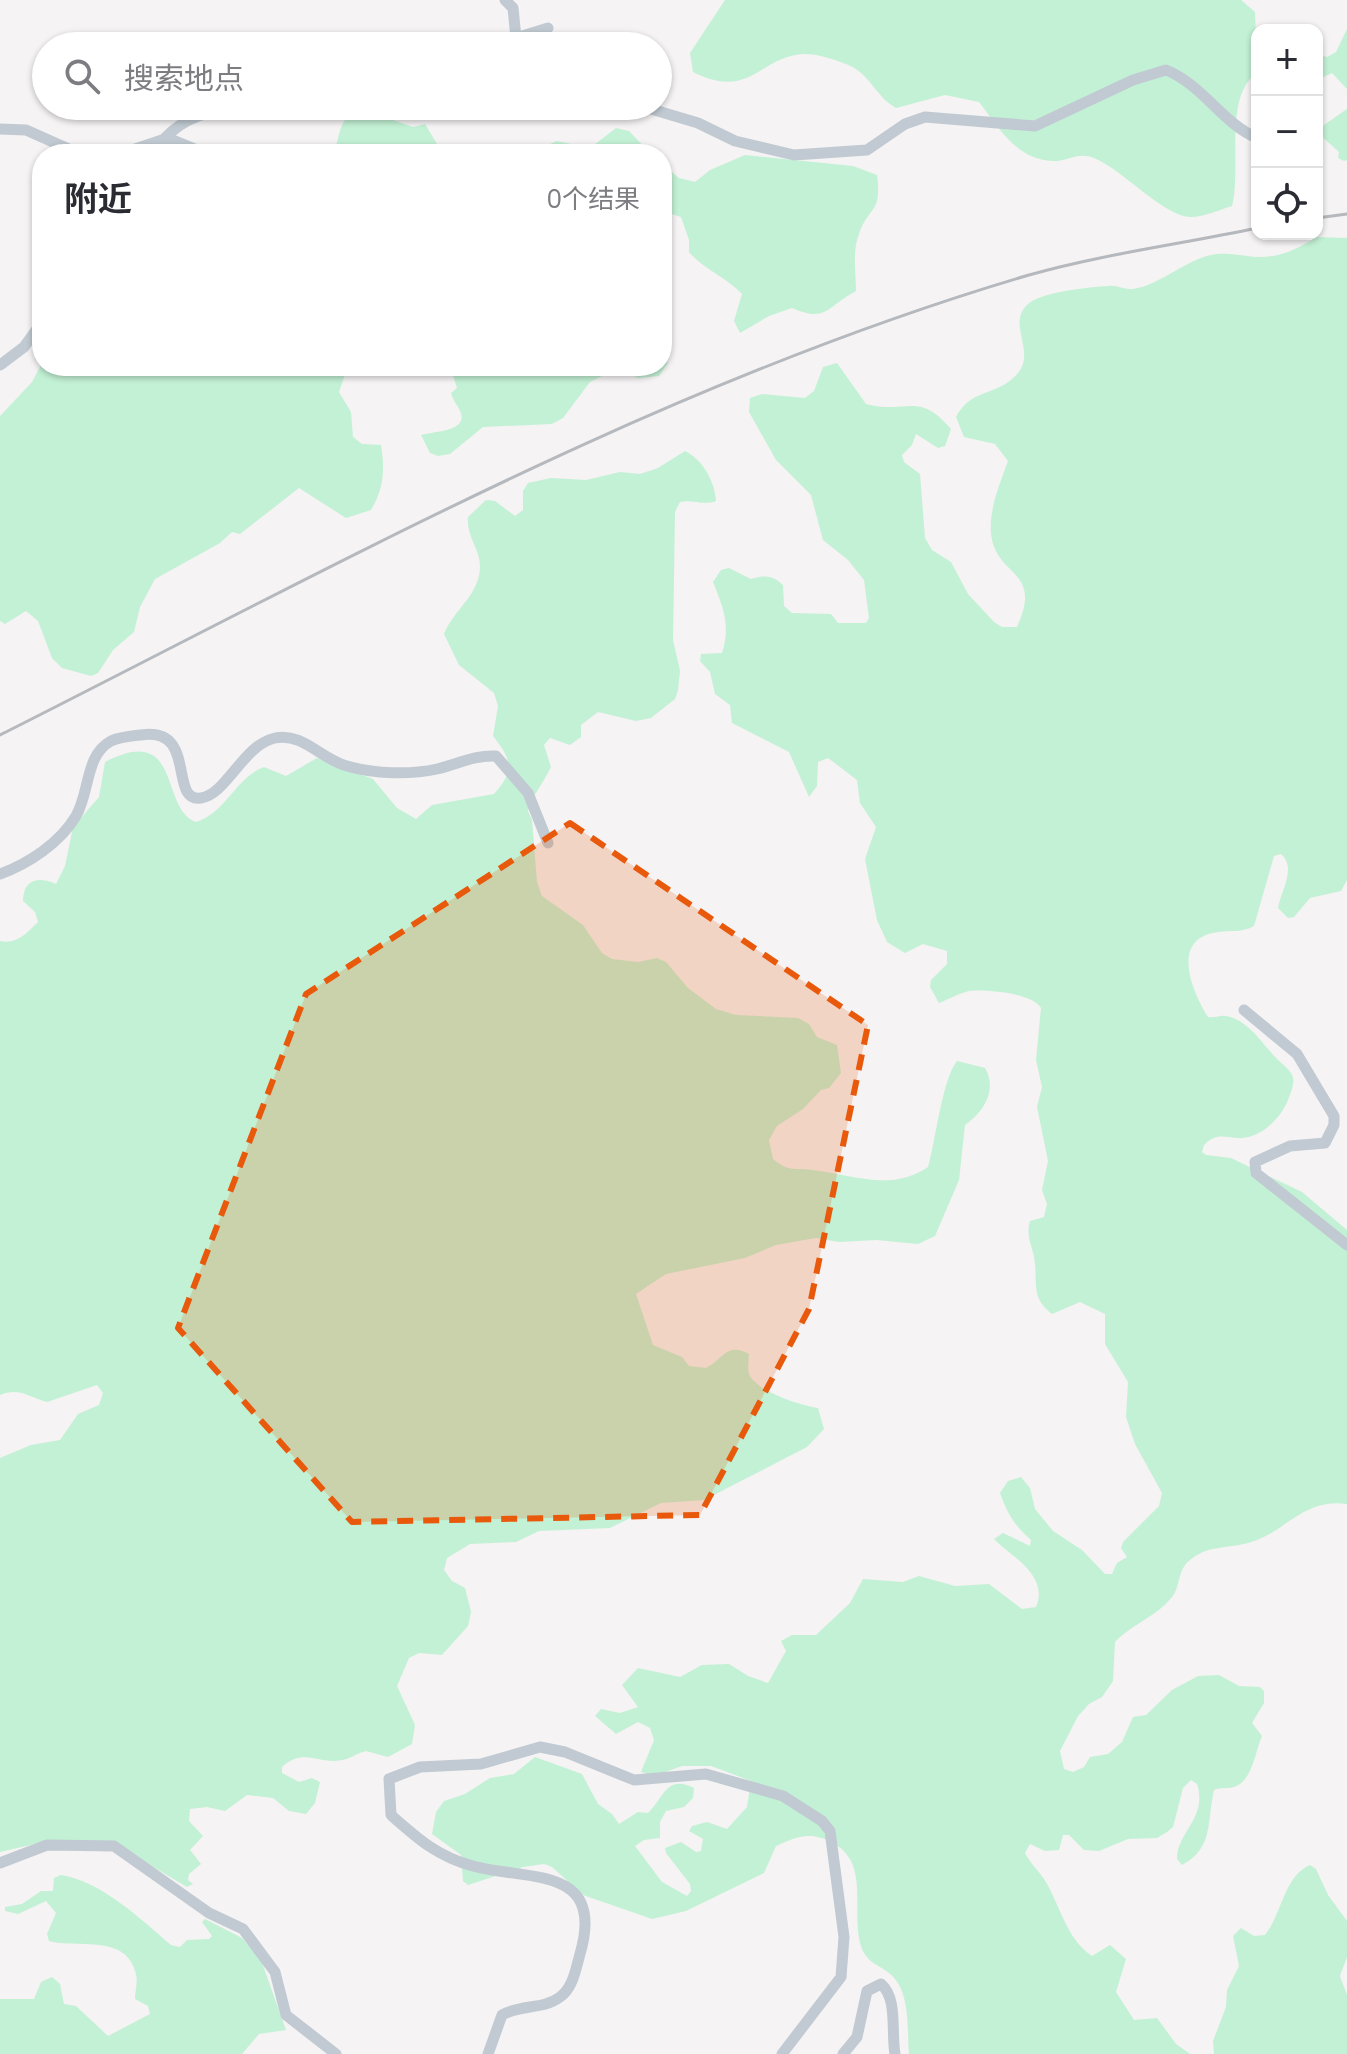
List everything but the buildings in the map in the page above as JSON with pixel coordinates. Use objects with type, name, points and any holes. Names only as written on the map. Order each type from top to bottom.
[{"type":"street","points":[[505,0],[513,8],[515,32]]},
{"type":"street","points":[[535,32],[548,28]]},
{"type":"street","points":[[672,115],[698,123],[735,141],[794,155],[867,150],[905,124],[925,117],[1035,126],[1133,80],[1166,70],[1207,97],[1241,132],[1251,136]]},
{"type":"street","points":[[148,144],[165,138],[187,120]]},
{"type":"street","points":[[0,129],[26,130],[58,144]]},
{"type":"street","points":[[165,138],[181,144]]},
{"type":"street","points":[[0,365],[24,347],[32,336]]},
{"type":"street","points":[[0,874],[26,863],[75,817],[101,748],[114,740],[157,732],[168,737],[176,749],[186,791],[194,797],[204,798],[245,756],[273,738],[298,740],[347,766],[382,771],[422,771],[479,755],[496,756],[528,793],[548,843]]},
{"type":"street","points":[[1244,1010],[1297,1054],[1334,1116],[1334,1125],[1325,1143],[1290,1146],[1255,1162],[1256,1173],[1347,1245]]},
{"type":"street","points":[[488,2054],[502,2015],[512,2009],[551,2004],[565,1994],[574,1977],[587,1930],[583,1909],[572,1890],[555,1879],[473,1866],[431,1851],[391,1815],[389,1779],[420,1767],[481,1764],[540,1747],[565,1752],[634,1780],[706,1774],[736,1782],[783,1796],[822,1821],[830,1831],[844,1937],[841,1977],[782,2054]]},
{"type":"street","points":[[0,1863],[47,1845],[114,1846],[209,1913],[243,1929],[275,1972],[286,2015],[336,2054]]},
{"type":"street","points":[[843,2054],[857,2037],[867,1991],[881,1984],[888,1990],[891,2003],[895,2054]]},
{"type":"highlighted area","points":[[570,823],[868,1025],[809,1309],[700,1515],[352,1522],[178,1328],[306,994]]},
{"type":"green space","points":[[725,0],[1241,0],[1255,12],[1255,24],[1251,24],[1251,80],[1240,98],[1237,115],[1232,206],[1191,217],[1168,209],[1094,158],[1083,156],[1052,161],[1028,155],[1001,132],[979,102],[945,95],[896,108],[854,68],[825,57],[804,54],[776,62],[742,80],[713,80],[693,72],[690,53]]},
{"type":"green space","points":[[1347,29],[1347,89],[1332,73],[1323,77],[1323,56],[1336,52]]},
{"type":"green space","points":[[1347,109],[1347,160],[1338,158],[1339,152],[1323,138],[1324,125]]},
{"type":"green space","points":[[345,120],[393,120],[413,127],[425,124],[437,144],[337,144]]},
{"type":"green space","points":[[616,128],[629,131],[641,144],[595,144]]},
{"type":"green space","points":[[745,155],[853,166],[877,175],[876,204],[857,241],[856,291],[826,311],[813,314],[792,308],[769,316],[740,333],[734,321],[742,294],[689,252],[689,240],[681,217],[672,214],[672,172],[679,178],[695,182],[710,170]]},
{"type":"green space","points":[[1323,237],[1347,238],[1347,880],[1341,891],[1310,898],[1294,917],[1288,918],[1278,908],[1288,866],[1281,854],[1274,856],[1254,926],[1203,936],[1189,954],[1189,967],[1191,980],[1208,1017],[1226,1016],[1242,1022],[1293,1076],[1285,1107],[1261,1132],[1246,1138],[1216,1137],[1204,1145],[1202,1152],[1231,1158],[1302,1192],[1347,1230],[1347,1504],[1318,1506],[1261,1538],[1210,1550],[1190,1560],[1183,1568],[1172,1597],[1115,1642],[1113,1681],[1102,1697],[1089,1704],[1078,1716],[1060,1751],[1064,1769],[1073,1772],[1084,1767],[1090,1757],[1108,1754],[1122,1742],[1133,1717],[1146,1715],[1172,1690],[1198,1676],[1219,1675],[1239,1686],[1260,1687],[1264,1691],[1264,1703],[1252,1723],[1262,1736],[1252,1766],[1240,1784],[1214,1790],[1207,1832],[1200,1851],[1182,1865],[1177,1859],[1178,1849],[1199,1806],[1197,1784],[1191,1780],[1183,1788],[1173,1827],[1157,1838],[1128,1839],[1099,1851],[1084,1850],[1069,1835],[1063,1835],[1059,1850],[1045,1851],[1030,1844],[1025,1853],[1044,1879],[1070,1931],[1083,1949],[1092,1956],[1110,1945],[1126,1959],[1116,1992],[1134,2020],[1157,2018],[1176,2044],[1190,2054],[909,2054],[901,1989],[889,1973],[864,1954],[857,1921],[856,1877],[845,1852],[833,1843],[804,1836],[776,1846],[764,1873],[686,1911],[652,1919],[583,1895],[552,1867],[544,1864],[523,1867],[468,1885],[463,1881],[461,1855],[432,1834],[436,1812],[444,1801],[465,1794],[490,1778],[514,1774],[535,1757],[582,1774],[598,1804],[612,1814],[619,1824],[638,1812],[648,1813],[671,1786],[685,1784],[694,1788],[693,1798],[684,1807],[666,1811],[660,1822],[660,1838],[644,1840],[635,1846],[662,1882],[687,1896],[691,1891],[690,1884],[665,1848],[681,1842],[696,1852],[701,1851],[703,1839],[689,1831],[692,1826],[707,1822],[727,1829],[747,1807],[751,1781],[711,1766],[682,1766],[654,1776],[641,1772],[654,1740],[650,1728],[638,1722],[616,1734],[595,1716],[601,1709],[620,1713],[638,1707],[622,1685],[638,1668],[680,1677],[702,1665],[729,1664],[748,1676],[768,1683],[786,1651],[781,1641],[792,1635],[816,1635],[850,1603],[863,1579],[903,1582],[919,1576],[955,1586],[989,1584],[1022,1609],[1036,1607],[1039,1596],[1033,1576],[994,1539],[1003,1533],[1030,1546],[1031,1540],[1012,1519],[1000,1493],[1008,1481],[1021,1477],[1030,1488],[1035,1509],[1053,1531],[1082,1550],[1105,1574],[1112,1574],[1117,1563],[1127,1557],[1121,1548],[1123,1542],[1159,1506],[1162,1493],[1135,1444],[1126,1417],[1128,1382],[1105,1344],[1105,1314],[1080,1302],[1052,1314],[1041,1303],[1037,1292],[1029,1227],[1030,1221],[1044,1217],[1047,1204],[1042,1190],[1048,1161],[1037,1107],[1042,1087],[1036,1060],[1041,1008],[1019,996],[986,991],[969,991],[939,1003],[930,987],[931,980],[947,964],[947,951],[923,944],[905,953],[887,942],[877,920],[865,859],[876,827],[860,803],[857,780],[828,758],[818,762],[817,786],[809,797],[789,752],[732,723],[730,705],[715,694],[710,672],[700,661],[701,654],[722,653],[725,643],[725,616],[713,582],[721,570],[729,568],[751,579],[775,579],[783,585],[784,606],[792,613],[831,614],[838,623],[866,623],[869,618],[864,580],[848,560],[823,540],[811,495],[776,460],[749,412],[750,398],[762,394],[805,398],[814,391],[823,367],[837,363],[866,404],[920,407],[940,417],[951,429],[945,446],[938,448],[916,434],[912,445],[902,455],[904,462],[920,474],[925,538],[932,550],[951,562],[968,594],[994,622],[1002,627],[1017,627],[1024,608],[1022,583],[994,548],[991,533],[993,505],[1008,461],[995,444],[964,437],[956,417],[962,407],[977,396],[1002,386],[1018,373],[1024,356],[1020,321],[1027,305],[1042,297],[1078,289],[1143,287],[1211,255],[1260,257],[1283,254],[1312,240],[1323,240]]},
{"type":"green space","points":[[35,376],[345,376],[339,392],[351,412],[353,437],[362,444],[381,445],[383,470],[379,494],[371,510],[346,518],[299,488],[240,534],[232,532],[220,543],[155,579],[140,607],[134,632],[113,650],[98,673],[91,676],[62,668],[52,658],[38,621],[26,611],[5,624],[0,621],[0,416]]},
{"type":"green space","points":[[453,376],[602,376],[590,382],[563,418],[552,424],[483,427],[450,454],[438,456],[430,453],[421,435],[460,423],[460,411],[451,393],[457,388]]},
{"type":"green space","points":[[685,451],[697,459],[706,472],[716,501],[680,502],[675,512],[673,640],[680,671],[675,699],[651,718],[636,721],[598,712],[581,725],[581,737],[570,745],[550,738],[544,745],[551,767],[528,811],[532,820],[537,882],[542,896],[583,925],[602,953],[612,959],[638,962],[657,958],[666,962],[688,988],[716,1009],[736,1015],[798,1018],[809,1024],[817,1037],[837,1045],[841,1073],[829,1088],[821,1090],[803,1109],[777,1126],[769,1140],[773,1159],[784,1166],[872,1180],[914,1175],[928,1167],[943,1096],[957,1061],[985,1068],[990,1084],[987,1100],[978,1114],[965,1125],[959,1180],[935,1236],[918,1244],[876,1240],[839,1242],[816,1238],[776,1245],[745,1258],[666,1274],[636,1294],[653,1345],[682,1357],[689,1366],[706,1368],[730,1351],[749,1354],[748,1370],[752,1379],[774,1394],[818,1408],[824,1429],[807,1447],[704,1500],[661,1503],[610,1528],[539,1531],[516,1542],[470,1544],[447,1558],[444,1570],[452,1581],[465,1588],[471,1612],[468,1626],[442,1655],[419,1653],[409,1658],[397,1686],[415,1725],[412,1744],[388,1757],[366,1751],[342,1760],[304,1757],[290,1761],[282,1767],[282,1773],[299,1782],[312,1778],[320,1782],[315,1803],[306,1814],[289,1811],[273,1798],[247,1795],[225,1811],[207,1807],[190,1809],[189,1821],[203,1836],[190,1850],[201,1864],[189,1874],[188,1880],[193,1884],[187,1887],[123,1849],[52,1840],[0,1852],[0,1458],[31,1445],[60,1440],[78,1414],[99,1405],[103,1393],[97,1385],[47,1402],[18,1392],[0,1395],[0,941],[16,940],[38,922],[35,912],[23,901],[26,888],[38,880],[56,884],[65,866],[73,827],[99,797],[105,762],[130,753],[147,753],[158,760],[177,802],[185,814],[196,822],[215,811],[254,772],[264,767],[286,776],[317,758],[373,779],[397,808],[416,819],[432,805],[494,794],[506,778],[508,765],[504,751],[493,736],[498,706],[494,693],[459,665],[444,634],[471,594],[479,576],[479,560],[468,517],[486,500],[495,501],[515,516],[523,510],[523,491],[528,483],[551,478],[586,480],[620,472],[640,474],[658,468]]},
{"type":"green space","points":[[1310,1865],[1316,1869],[1328,1895],[1347,1921],[1347,1957],[1340,1976],[1347,1995],[1347,2054],[1214,2054],[1213,2041],[1226,2007],[1227,1990],[1239,1966],[1233,1936],[1241,1928],[1254,1936],[1265,1935],[1294,1878]]},
{"type":"green space","points":[[61,1875],[106,1893],[171,1945],[180,1947],[187,1940],[209,1939],[212,1936],[202,1922],[205,1919],[242,1938],[261,1960],[286,2030],[259,2034],[242,2054],[0,2054],[0,1999],[34,1999],[41,1982],[52,1977],[60,1984],[64,2004],[76,2006],[108,2036],[150,2014],[148,2006],[135,1999],[136,1974],[131,1961],[123,1953],[100,1945],[49,1941],[47,1934],[56,1913],[46,1901],[18,1914],[5,1911],[5,1907],[22,1904],[41,1891],[53,1891],[54,1878]]},
{"type":"railway","points":[[1323,217],[1347,214]]},
{"type":"railway","points":[[0,735],[504,481],[762,368],[894,319],[1029,275],[1251,229]]}]
